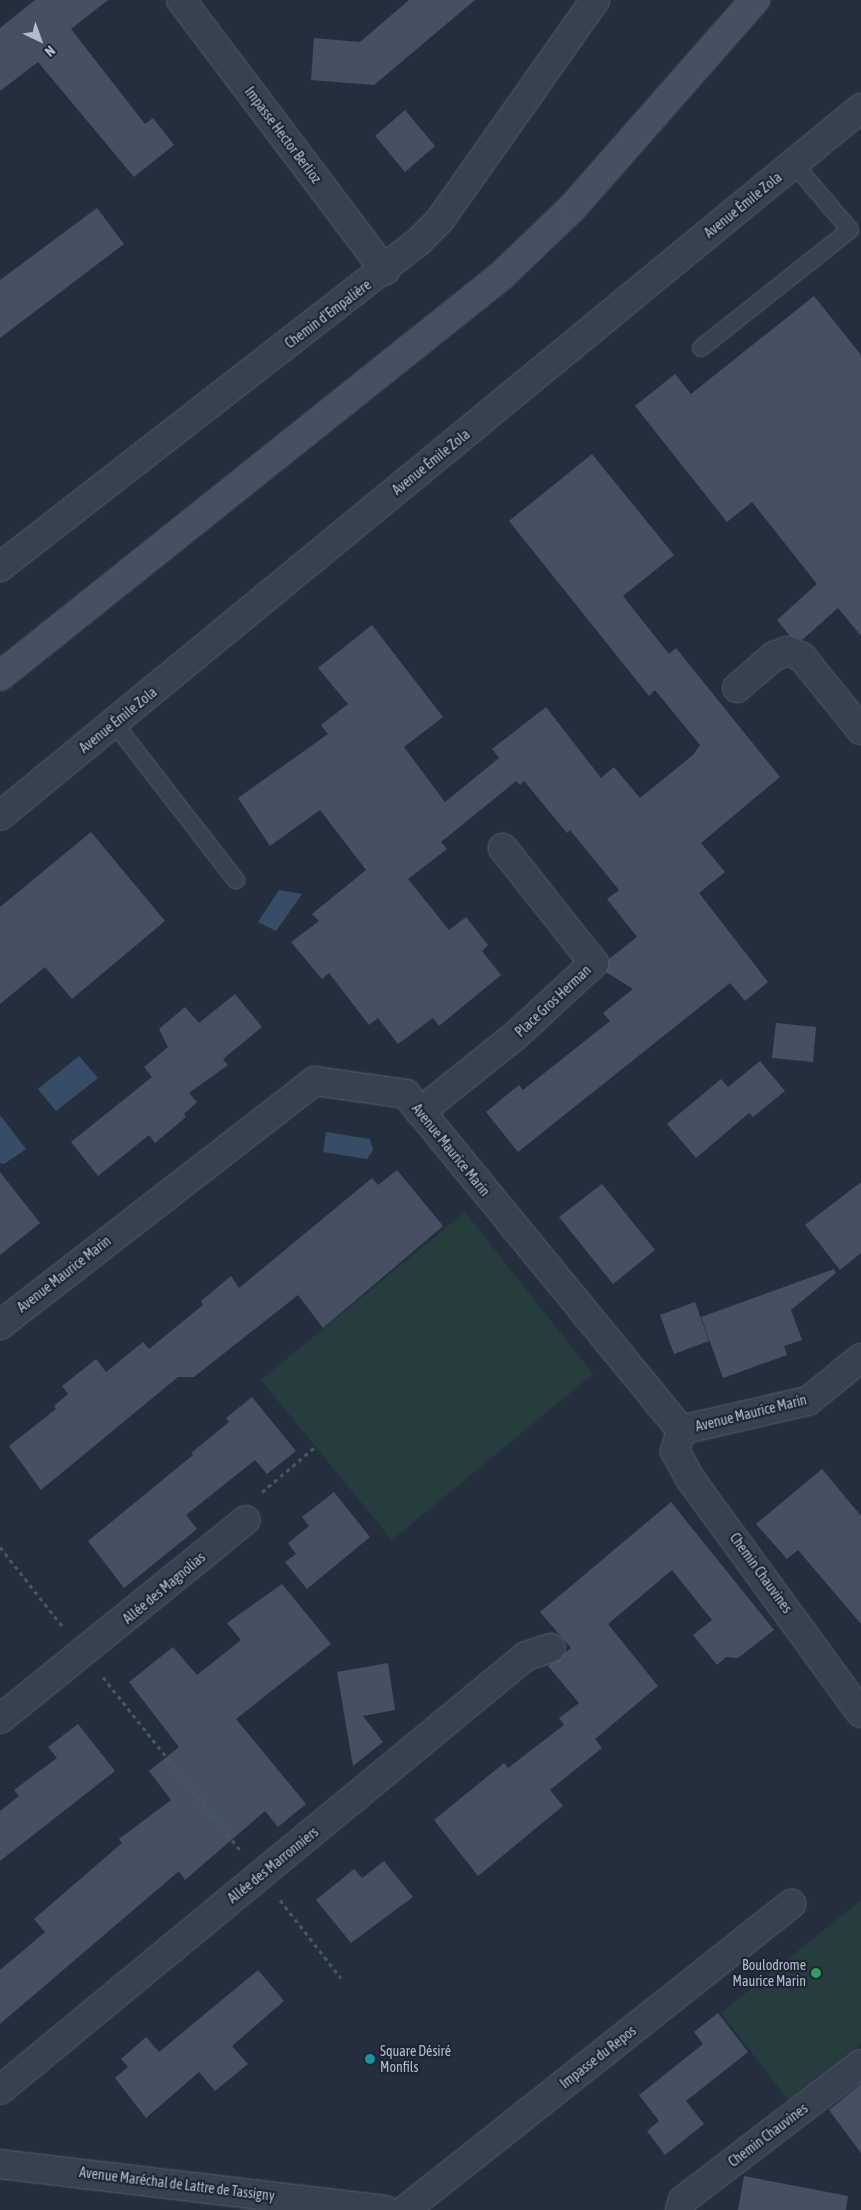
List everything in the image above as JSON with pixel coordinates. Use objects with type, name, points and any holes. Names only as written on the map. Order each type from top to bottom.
[{"type":"main road","points":[[0,676],[501,276],[573,207],[755,0]]},
{"type":"street","name":"Impasse Hector Berlioz","points":[[181,0],[385,271]]},
{"type":"street","name":"Chemin d'Empalière","points":[[0,568],[241,378],[385,271],[440,220],[595,0]]},
{"type":"street","name":"Avenue Émile Zola","points":[[0,816],[861,108]]},
{"type":"street","points":[[737,688],[774,656],[788,650],[802,658],[861,730]]},
{"type":"street","name":"Place Gros Herman","points":[[420,1112],[515,1036],[594,962],[503,848]]},
{"type":"street","name":"Avenue Maurice Marin","points":[[0,1325],[315,1081],[406,1094],[681,1430],[808,1401],[861,1358]]},
{"type":"street","name":"Chemin Chauvines","points":[[681,1430],[675,1452],[692,1480],[861,1713]]},
{"type":"street","name":"Allée des Magnolias","points":[[0,1719],[84,1653],[246,1520]]},
{"type":"street","name":"Allée des Marronniers","points":[[0,2090],[526,1656],[551,1648]]},
{"type":"street","name":"Impasse du Repos","points":[[406,2210],[791,1904]]},
{"type":"street","name":"Chemin Chauvines","points":[[680,2210],[683,2200],[861,2064]]},
{"type":"street","name":"Avenue Maréchal de Lattre de Tassigny","points":[[0,2164],[384,2210]]},
{"type":"lane","points":[[701,348],[855,226],[794,164]]},
{"type":"lane","points":[[114,723],[236,880]]},
{"type":"path","points":[[246,1520],[258,1495],[316,1446]]},
{"type":"path","points":[[0,1546],[341,1978]]},
{"type":"green space","points":[[465,1212],[593,1374],[392,1540],[261,1380]]},
{"type":"green space","name":"Boulodrome Maurice Marin","points":[[861,1900],[861,2044],[788,2100],[721,2013]]},
{"type":"water","points":[[279,890],[302,894],[276,931],[258,922]]},
{"type":"water","points":[[79,1056],[98,1078],[56,1111],[38,1089]]},
{"type":"water","points":[[0,1115],[26,1149],[4,1164],[0,1163]]},
{"type":"water","points":[[326,1132],[370,1139],[373,1150],[367,1159],[323,1152]]},
{"type":"building","points":[[35,0],[108,0],[71,29],[145,124],[153,118],[174,145],[134,177],[38,62],[0,91],[0,28]]},
{"type":"building","points":[[409,0],[475,0],[374,85],[311,80],[314,38],[360,42]]},
{"type":"building","points":[[405,110],[435,146],[405,172],[375,136]]},
{"type":"building","points":[[97,208],[124,244],[0,338],[0,280]]},
{"type":"building","points":[[814,296],[861,355],[861,636],[838,608],[802,640],[790,636],[777,620],[817,584],[752,502],[727,522],[635,406],[675,374],[691,394]]},
{"type":"building","points":[[592,454],[674,555],[623,596],[669,654],[676,648],[780,777],[701,843],[725,872],[699,893],[768,982],[745,1001],[730,983],[518,1152],[486,1112],[519,1085],[523,1090],[610,1021],[603,1013],[633,989],[606,972],[609,959],[637,937],[607,899],[619,890],[570,830],[567,833],[524,781],[520,785],[516,781],[441,842],[447,849],[408,879],[449,930],[466,917],[488,945],[482,951],[501,975],[439,1026],[433,1018],[398,1044],[378,1018],[369,1025],[329,973],[322,979],[291,942],[319,921],[312,914],[366,870],[320,810],[270,846],[238,798],[328,734],[321,725],[348,704],[318,668],[372,625],[443,717],[404,747],[445,802],[499,758],[492,749],[546,707],[601,778],[614,767],[640,798],[693,755],[700,745],[655,690],[649,696],[509,521]]},
{"type":"building","points":[[91,832],[165,921],[72,999],[45,967],[0,1004],[0,907]]},
{"type":"building","points":[[235,994],[262,1027],[223,1059],[228,1065],[189,1093],[197,1102],[184,1114],[186,1117],[155,1143],[149,1135],[98,1176],[71,1142],[152,1077],[144,1067],[168,1047],[159,1029],[185,1007],[199,1023]]},
{"type":"building","points":[[776,1023],[816,1027],[813,1062],[772,1058]]},
{"type":"building","points":[[760,1061],[785,1091],[753,1117],[749,1113],[696,1158],[667,1124],[721,1079],[728,1087]]},
{"type":"building","points":[[397,1170],[443,1226],[323,1328],[298,1295],[194,1377],[178,1377],[41,1490],[9,1446],[56,1409],[54,1406],[68,1394],[62,1386],[96,1359],[106,1372],[143,1342],[149,1349],[203,1305],[201,1301],[231,1276],[239,1288],[372,1178],[378,1185]]},
{"type":"building","points":[[0,1172],[40,1223],[0,1255]]},
{"type":"building","points":[[861,1182],[861,1253],[840,1270],[805,1225]]},
{"type":"building","points":[[602,1184],[655,1250],[613,1284],[559,1217]]},
{"type":"building","points":[[834,1269],[836,1273],[791,1310],[802,1340],[784,1346],[787,1355],[723,1378],[701,1317]]},
{"type":"building","points":[[695,1302],[709,1341],[674,1354],[660,1315]]},
{"type":"building","points":[[252,1397],[296,1451],[267,1474],[255,1460],[186,1515],[197,1529],[124,1588],[88,1541],[193,1455],[191,1453],[229,1422],[226,1418]]},
{"type":"building","points":[[822,1469],[861,1516],[861,1624],[798,1550],[787,1559],[756,1524]]},
{"type":"building","points":[[334,1492],[370,1537],[307,1589],[285,1562],[296,1554],[288,1543],[309,1526],[302,1517]]},
{"type":"building","points":[[671,1502],[774,1630],[738,1658],[726,1657],[717,1665],[693,1635],[712,1620],[672,1570],[608,1624],[658,1686],[595,1739],[602,1748],[550,1790],[563,1806],[478,1876],[434,1820],[504,1763],[508,1768],[564,1725],[559,1718],[579,1703],[548,1666],[571,1648],[540,1612]]},
{"type":"building","points":[[282,1584],[331,1644],[236,1719],[306,1804],[278,1827],[265,1811],[185,1880],[179,1871],[0,2024],[0,1970],[45,1932],[34,1919],[122,1843],[119,1839],[171,1800],[149,1771],[179,1747],[129,1682],[173,1647],[197,1675],[241,1640],[227,1623]]},
{"type":"building","points":[[388,1663],[395,1710],[363,1716],[383,1742],[353,1766],[337,1672]]},
{"type":"building","points":[[78,1724],[115,1771],[0,1861],[0,1811],[19,1796],[14,1790],[57,1758],[48,1747]]},
{"type":"building","points":[[384,1861],[413,1897],[351,1943],[316,1900],[354,1869],[362,1878]]},
{"type":"building","points":[[258,1970],[284,2001],[232,2046],[248,2064],[215,2091],[199,2072],[146,2118],[115,2078],[128,2067],[121,2059],[146,2037],[159,2052]]},
{"type":"building","points":[[718,2013],[748,2052],[686,2101],[704,2124],[665,2155],[647,2131],[659,2121],[639,2095],[703,2044],[694,2032]]},
{"type":"building","points":[[861,2084],[861,2153],[829,2110]]},
{"type":"building","points":[[744,2176],[848,2196],[846,2210],[738,2210]]},
{"type":"place","name":"Boulodrome Maurice Marin","points":[[816,1973]]},
{"type":"place","name":"Square Désiré Monfils","points":[[370,2059]]}]
